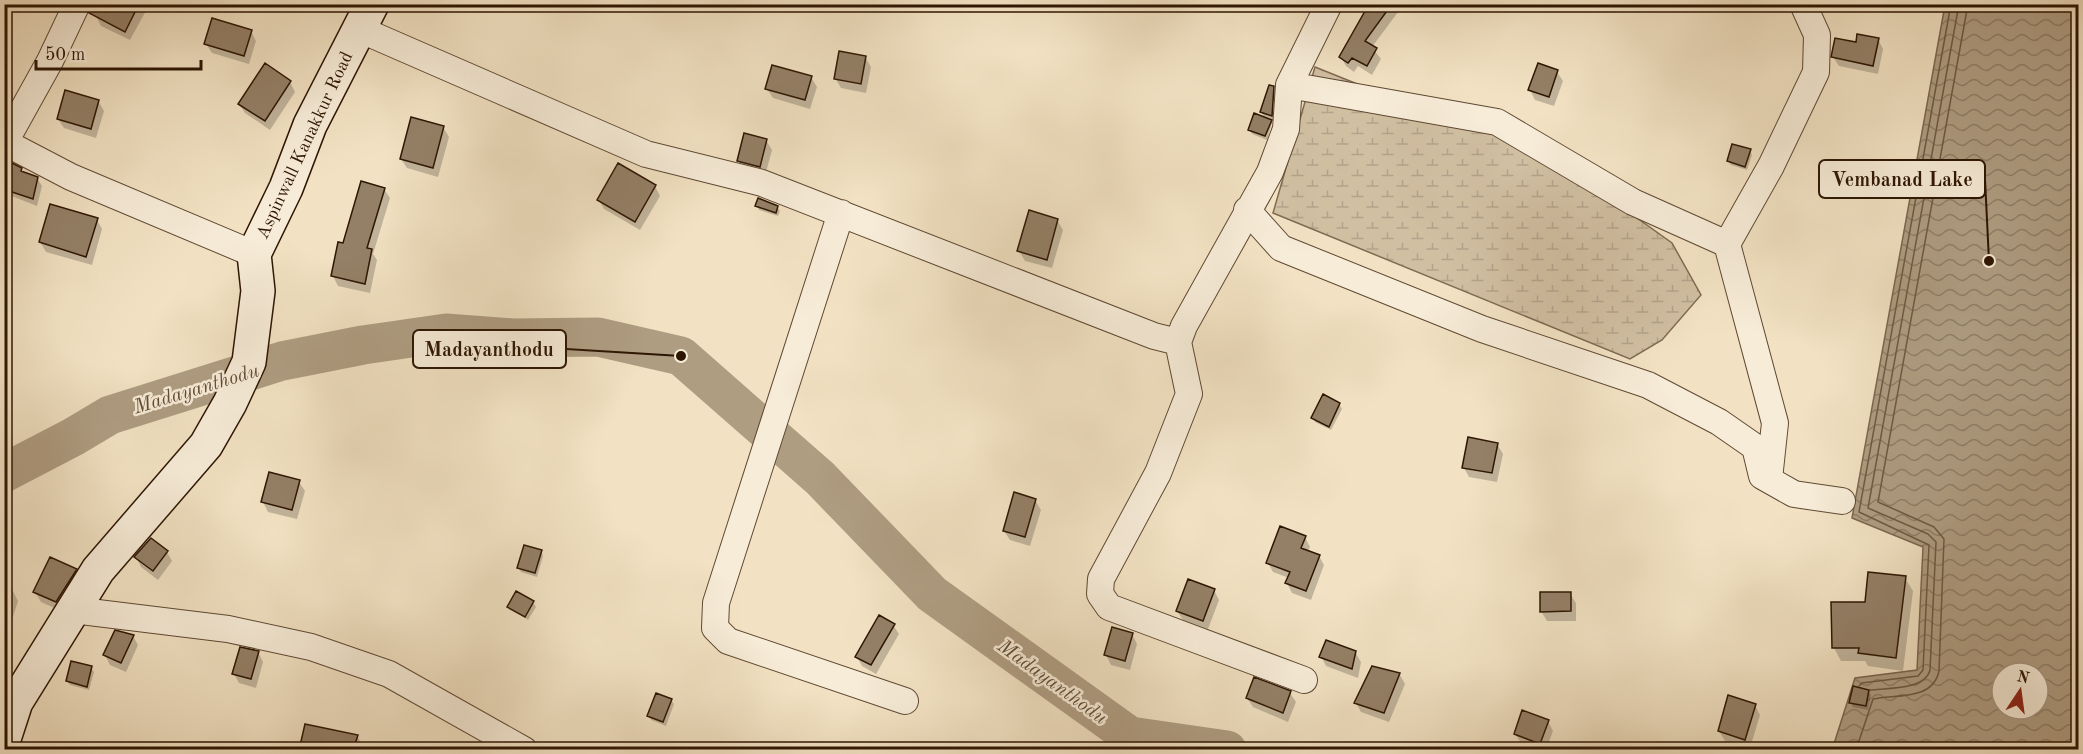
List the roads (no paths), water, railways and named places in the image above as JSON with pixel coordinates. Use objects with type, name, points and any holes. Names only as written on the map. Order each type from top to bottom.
[{"type":"main road","name":"Aspinwall Kanakkur Road","points":[[4,739],[16,702],[98,570],[206,445],[230,403],[249,362],[258,291],[254,254],[286,188],[310,125],[366,17]]},
{"type":"street","points":[[76,4],[50,61],[5,142],[71,177],[254,254]]},
{"type":"street","points":[[1304,680],[1109,607],[1100,594],[1101,579],[1158,473],[1189,394],[1179,342],[1185,326],[1270,172],[1286,129],[1289,85],[1329,4]]},
{"type":"street","points":[[1769,481],[1775,423],[1727,244],[1771,166],[1816,72],[1817,36],[1803,4]]},
{"type":"street","points":[[366,17],[646,154],[762,183],[1154,336],[1179,342]]},
{"type":"street","points":[[1289,85],[1497,122],[1633,202],[1727,244]]},
{"type":"street","points":[[1247,210],[1281,248],[1482,329],[1648,385],[1709,416],[1755,447],[1762,476],[1769,481],[1794,494],[1842,501]]},
{"type":"street","points":[[841,213],[716,603],[715,628],[728,641],[905,701]]},
{"type":"street","points":[[73,610],[228,629],[311,647],[389,675],[524,750]]},
{"type":"water","points":[[1945,5],[2078,5],[2078,749],[1832,750],[1855,678],[1917,670],[1923,547],[1852,518]]},
{"type":"waterway","name":"Madayanthodu","points":[[4,473],[110,415],[282,361],[363,345],[446,333],[514,338],[598,337],[681,356],[820,478],[932,594],[1130,736],[1227,750]]},
{"type":"place","name":"Vembanad Lake","points":[[1989,261]]},
{"type":"place","name":"Madayanthodu","points":[[681,356]]}]
